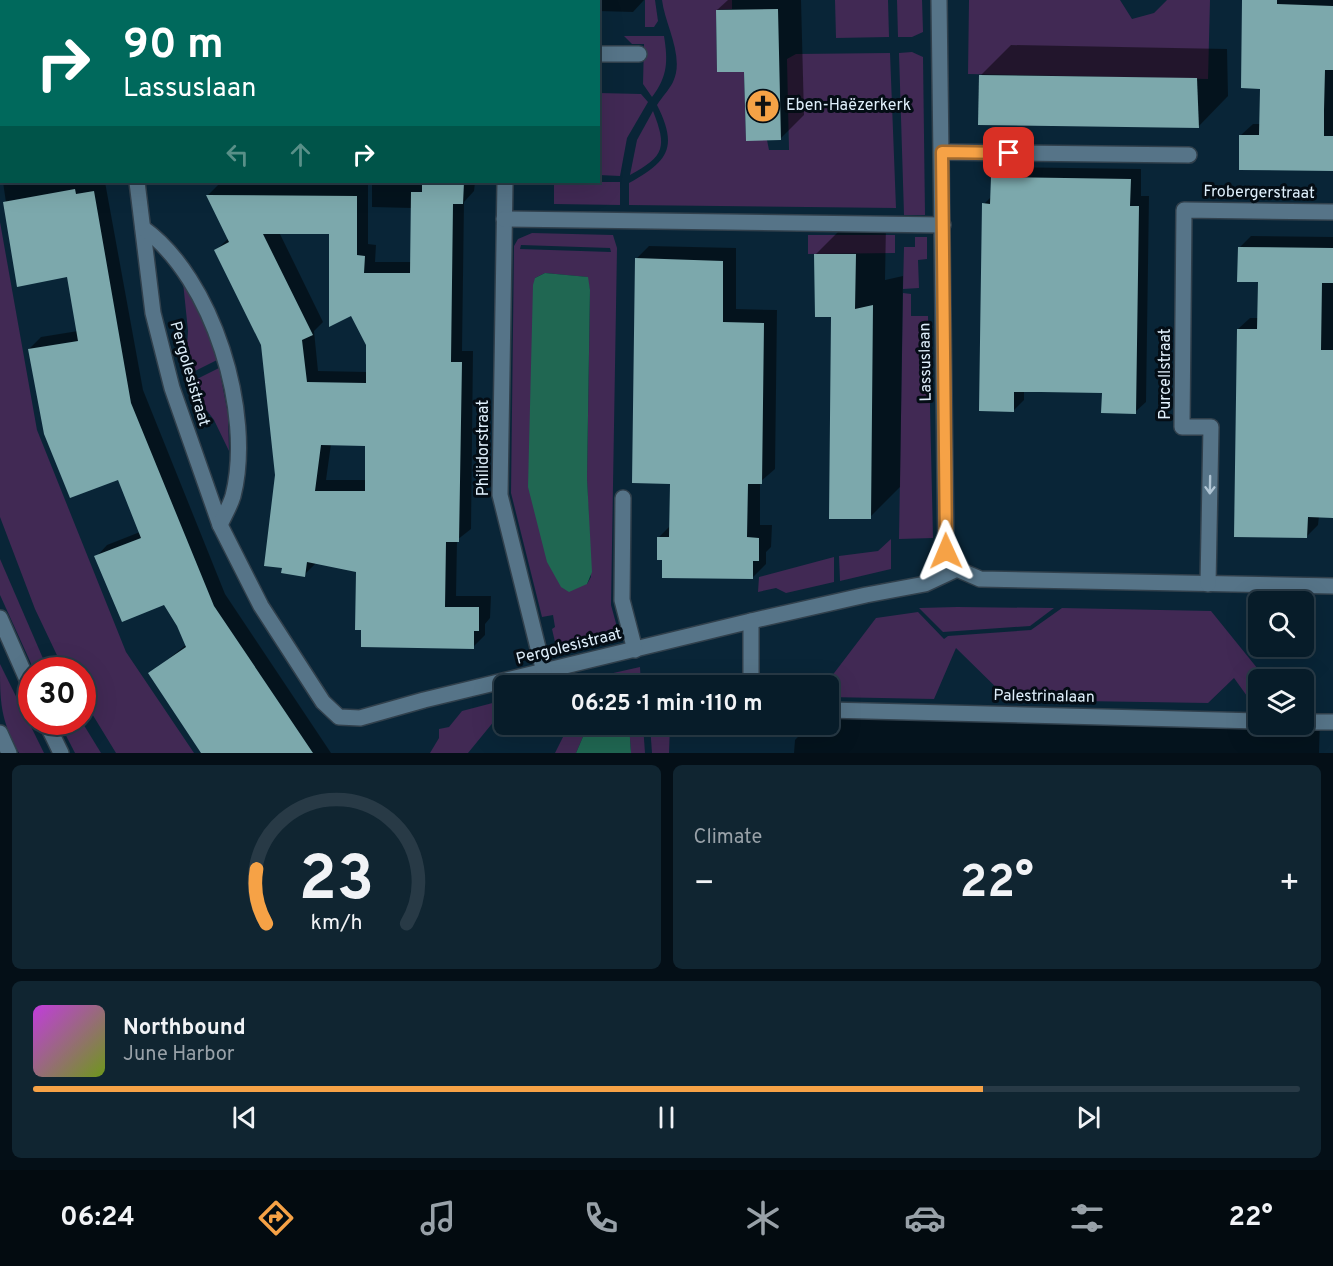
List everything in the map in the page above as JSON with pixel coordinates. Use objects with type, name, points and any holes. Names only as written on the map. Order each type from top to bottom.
[{"type":"street","name":"Lassuslaan","points":[[939,0],[946,551],[957,569]]},
{"type":"street","points":[[600,54],[639,54]]},
{"type":"street","points":[[942,152],[1189,155]]},
{"type":"street","name":"Pergolesistraat","points":[[137,183],[153,313],[172,388],[220,525],[261,606],[323,702],[339,717],[360,718],[751,621],[925,584],[957,569]]},
{"type":"street","name":"Philidorstraat","points":[[505,183],[500,495],[544,672]]},
{"type":"street","name":"Frobergerstraat","points":[[1184,210],[1333,212]]},
{"type":"street","name":"Purcellstraat","points":[[1184,210],[1182,427],[1210,427],[1208,584]]},
{"type":"street","points":[[504,219],[943,225]]},
{"type":"street","name":"Pergolesistraat","points":[[143,228],[164,243],[189,276],[227,361],[237,448],[233,495],[220,525]]},
{"type":"street","points":[[623,498],[622,600],[635,650]]},
{"type":"street","points":[[957,569],[980,579],[1333,586]]},
{"type":"street","points":[[0,618],[18,659]]},
{"type":"street","points":[[751,621],[751,675]]},
{"type":"street","name":"Palestrinalaan","points":[[839,710],[1248,721]]},
{"type":"street","points":[[1314,722],[1333,722]]},
{"type":"street","points":[[0,733],[9,753]]},
{"type":"street","points":[[52,735],[61,753]]},
{"type":"shaded area","points":[[645,0],[655,0],[658,21],[654,27],[645,27]]},
{"type":"shaded area","points":[[662,0],[732,0],[732,9],[716,10],[717,72],[744,72],[746,140],[767,140],[769,150],[789,150],[787,59],[796,54],[890,53],[896,208],[629,205],[629,183],[661,160],[668,142],[667,132],[657,105],[673,82],[677,62]]},
{"type":"shaded area","points":[[835,0],[888,0],[889,37],[836,38]]},
{"type":"shaded area","points":[[897,0],[922,0],[923,32],[912,37],[898,37]]},
{"type":"shaded area","points":[[969,0],[1120,0],[1132,19],[1154,13],[1167,0],[1210,0],[1208,79],[968,74]]},
{"type":"shaded area","points":[[624,36],[664,36],[666,68],[652,97],[643,84],[644,44],[632,44]]},
{"type":"shaded area","points":[[912,52],[923,57],[925,215],[904,215],[899,53]]},
{"type":"shaded area","points":[[600,93],[641,94],[648,102],[627,138],[620,176],[600,175]]},
{"type":"shaded area","points":[[653,111],[660,134],[660,149],[650,162],[630,175],[637,140]]},
{"type":"shaded area","points":[[620,182],[620,205],[554,204],[554,183]]},
{"type":"shaded area","points":[[0,222],[37,430],[126,652],[194,753],[116,753],[96,720],[96,657],[58,657],[35,609],[0,517]]},
{"type":"shaded area","points":[[532,233],[613,235],[617,248],[611,605],[617,627],[608,635],[567,645],[555,642],[552,629],[555,627],[553,615],[542,617],[511,493],[514,246],[518,239]],"holes":[[[521,245],[610,248],[611,252],[520,249]],[[545,273],[587,277],[590,291],[587,478],[591,577],[587,584],[535,278]]]},
{"type":"shaded area","points":[[808,235],[895,235],[895,253],[808,254]]},
{"type":"shaded area","points":[[915,237],[927,237],[927,259],[918,260],[919,288],[903,289],[904,247],[915,247]]},
{"type":"shaded area","points":[[545,273],[588,277],[590,290],[587,478],[592,572],[587,584],[569,592],[561,587],[547,562],[528,487],[533,285],[535,278]]},
{"type":"shaded area","points":[[183,282],[206,328],[217,360],[185,376],[188,331]]},
{"type":"shaded area","points":[[903,293],[911,294],[911,316],[928,316],[933,538],[899,539]]},
{"type":"shaded area","points":[[219,368],[228,414],[229,451],[214,420],[187,384]]},
{"type":"shaded area","points":[[891,539],[891,569],[840,581],[839,556],[878,551]]},
{"type":"shaded area","points":[[834,557],[834,582],[786,593],[776,588],[758,592],[759,577]]},
{"type":"shaded area","points":[[0,559],[42,657],[28,657],[0,595]]},
{"type":"shaded area","points":[[919,608],[1054,608],[1030,626],[943,632]]},
{"type":"shaded area","points":[[1062,608],[1211,611],[1258,669],[1248,669],[1248,697],[1234,678],[1208,703],[1009,700],[956,648],[934,699],[839,697],[839,675],[833,675],[876,618],[918,612],[944,639],[948,636],[1031,630]]},
{"type":"shaded area","points":[[0,664],[18,700],[18,735],[35,735],[44,753],[19,753],[2,710]]},
{"type":"shaded area","points":[[640,667],[640,675],[604,675]]},
{"type":"shaded area","points":[[494,703],[494,721],[468,753],[430,753],[439,738],[439,729],[449,727],[462,711]]},
{"type":"shaded area","points":[[66,735],[90,735],[101,753],[75,753]]},
{"type":"shaded area","points":[[564,735],[584,735],[576,753],[555,753]]},
{"type":"shaded area","points":[[584,735],[630,735],[631,753],[576,753]]},
{"type":"shaded area","points":[[630,735],[644,735],[645,753],[631,753]]},
{"type":"shaded area","points":[[651,735],[670,735],[669,753],[652,753]]},
{"type":"building","points":[[1242,0],[1277,0],[1277,4],[1333,6],[1333,70],[1325,70],[1324,136],[1333,136],[1333,171],[1239,170],[1239,135],[1259,135],[1260,89],[1241,88]]},
{"type":"building","name":"Eben-Haëzerkerk","points":[[778,9],[781,140],[746,141],[744,72],[717,72],[716,10]]},
{"type":"building","points":[[979,75],[1197,78],[1199,128],[978,125]]},
{"type":"building","points":[[991,177],[1131,179],[1130,206],[1139,206],[1136,414],[1101,413],[1102,393],[1014,392],[1014,412],[979,411],[982,203],[990,204]]},
{"type":"building","points":[[422,183],[464,183],[463,204],[453,204],[451,362],[462,362],[459,542],[446,542],[445,607],[479,607],[479,631],[474,631],[474,649],[361,647],[361,630],[355,630],[356,572],[307,562],[305,577],[281,573],[282,568],[264,566],[275,475],[261,345],[214,250],[229,242],[206,195],[357,196],[357,255],[365,256],[364,273],[410,273],[411,192],[422,192]],"holes":[[[263,234],[329,234],[329,327],[351,316],[366,345],[366,383],[307,382],[302,340],[313,335]],[[321,445],[365,446],[365,491],[315,491]]]},
{"type":"building","points":[[75,189],[76,194],[94,191],[131,403],[214,606],[313,753],[201,753],[148,673],[186,647],[177,626],[164,605],[122,622],[94,556],[141,538],[118,480],[70,498],[44,434],[28,349],[78,341],[67,277],[17,287],[3,202]]},
{"type":"building","points":[[1238,247],[1333,248],[1333,283],[1322,283],[1321,350],[1333,350],[1333,518],[1308,517],[1307,538],[1234,537],[1237,329],[1257,329],[1258,282],[1237,282]]},
{"type":"building","points":[[814,254],[856,254],[855,309],[873,305],[871,519],[829,519],[831,317],[815,317]]},
{"type":"building","points":[[635,258],[723,261],[723,322],[764,323],[762,484],[748,484],[747,537],[759,538],[759,561],[753,561],[753,579],[662,578],[662,560],[657,560],[657,537],[669,537],[670,484],[632,483]]},
{"type":"place","name":"Eben-Haëzerkerk","points":[[763,106]]},
{"type":"route","points":[[946,551],[942,152],[1009,153]]}]
